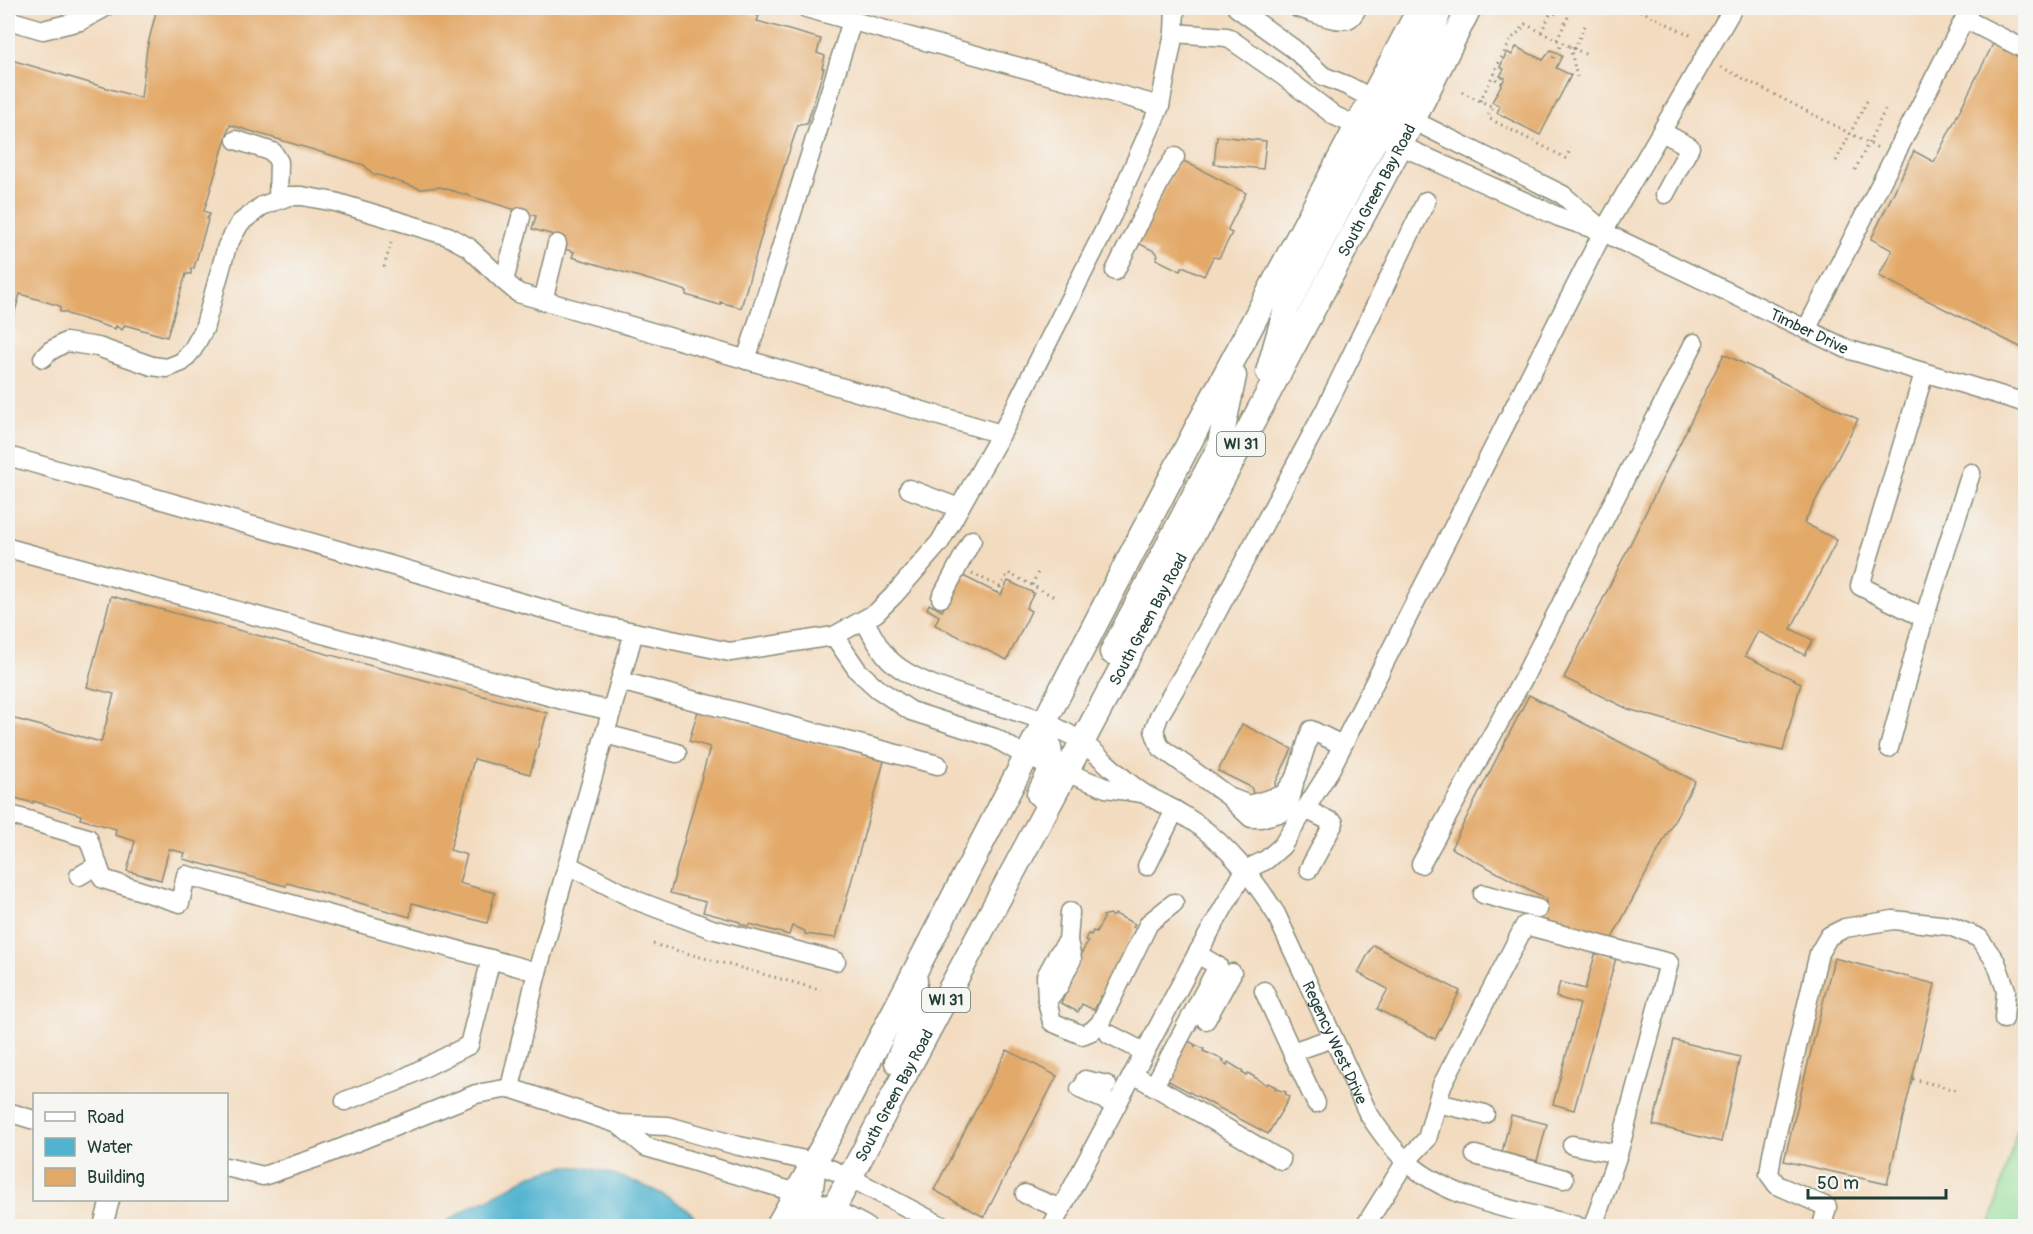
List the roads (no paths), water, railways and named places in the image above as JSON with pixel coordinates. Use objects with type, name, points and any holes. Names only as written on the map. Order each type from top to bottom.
[{"type":"main road","name":"South Green Bay Road","points":[[845,1176],[930,1030],[958,948],[1078,740],[1253,422],[1400,146],[1392,110],[1420,8]]},
{"type":"main road","points":[[1392,110],[1432,32],[1440,8]]},
{"type":"main road","name":"South Green Bay Road","points":[[778,1227],[804,1196],[814,1162],[1240,347],[1368,131],[1392,110],[1469,8]]},
{"type":"main road","points":[[1253,422],[1287,309],[1368,131]]},
{"type":"main road","points":[[1078,740],[1081,711],[1219,448],[1240,347]]},
{"type":"main road","points":[[1045,722],[1059,771]]},
{"type":"main road","points":[[829,1218],[845,1176],[912,1027],[915,972]]},
{"type":"main road","points":[[804,1196],[806,1227]]},
{"type":"street","points":[[8,20],[42,30],[79,14],[104,8]]},
{"type":"street","points":[[806,8],[1160,106]]},
{"type":"street","points":[[8,456],[553,613],[634,632],[730,652],[834,636],[876,613],[940,542],[1001,434],[1112,215],[1160,106],[1174,33],[1175,8]]},
{"type":"street","name":"Timber Drive","points":[[1237,8],[1294,49],[1323,76],[1348,86],[1563,195],[1604,232]]},
{"type":"street","points":[[1299,8],[1337,20],[1347,20],[1354,15],[1357,8]]},
{"type":"street","points":[[1052,1227],[1197,954],[1245,870],[1266,860],[1282,846],[1330,770],[1604,232],[1732,8]]},
{"type":"street","points":[[1806,330],[1968,13],[2025,50]]},
{"type":"street","points":[[746,360],[852,21]]},
{"type":"street","name":"Timber Drive","points":[[1174,33],[1227,37],[1335,116],[1558,217],[1604,232],[1847,349],[2025,402]]},
{"type":"street","points":[[1662,132],[1690,147],[1665,194]]},
{"type":"street","points":[[236,140],[273,152],[279,162],[278,200]]},
{"type":"street","points":[[1114,271],[1175,157]]},
{"type":"street","points":[[1135,165],[1161,180]]},
{"type":"street","points":[[43,358],[66,342],[98,347],[159,367],[166,368],[182,362],[193,349],[204,328],[227,246],[240,223],[262,206],[289,196],[302,196],[335,202],[448,236],[468,247],[504,282],[518,292],[543,301],[1001,434]]},
{"type":"street","points":[[1342,745],[1311,730],[1296,777],[1283,795],[1249,805],[1231,798],[1160,747],[1154,730],[1158,716],[1186,670],[1325,410],[1426,201]]},
{"type":"street","points":[[504,282],[521,217]]},
{"type":"street","points":[[543,301],[557,243]]},
{"type":"street","points":[[1421,864],[1523,679],[1694,343]]},
{"type":"street","points":[[1923,618],[1860,586],[1924,373]]},
{"type":"street","points":[[1889,748],[1923,618],[1971,473]]},
{"type":"street","points":[[909,489],[959,508]]},
{"type":"street","points":[[941,598],[972,540]]},
{"type":"street","points":[[8,548],[563,700],[612,711]]},
{"type":"street","name":"Regency West Drive","points":[[864,620],[887,658],[912,677],[1045,722],[1078,740],[1143,793],[1175,810],[1218,841],[1245,870],[1276,914],[1368,1113],[1384,1138],[1406,1161],[1430,1179],[1458,1193],[1577,1227]]},
{"type":"street","points":[[510,1088],[537,972],[634,632]]},
{"type":"street","name":"Regency West Drive","points":[[834,636],[858,671],[878,689],[911,711],[995,738],[1027,757],[1106,788],[1143,793]]},
{"type":"street","points":[[620,681],[938,765]]},
{"type":"street","points":[[605,734],[677,753]]},
{"type":"street","points":[[1305,809],[1334,823],[1309,869]]},
{"type":"street","points":[[1148,866],[1175,810]]},
{"type":"street","points":[[8,814],[88,838],[103,879],[180,903],[186,875],[537,972]]},
{"type":"street","points":[[79,876],[98,865]]},
{"type":"street","points":[[568,865],[638,901],[712,929],[836,961]]},
{"type":"street","points":[[1483,894],[1538,909]]},
{"type":"street","points":[[1070,912],[1068,941],[1072,959],[1059,986],[1047,1001],[1048,1012],[1052,1023],[1082,1035],[1092,1031],[1100,1023],[1149,923],[1174,903]]},
{"type":"street","points":[[1822,1227],[1827,1207],[1777,1185],[1769,1174],[1819,953],[1829,936],[1845,928],[1893,920],[1950,926],[1979,938],[1996,962],[2006,990],[2004,1018]]},
{"type":"street","points":[[1365,1227],[1406,1161],[1427,1139],[1442,1085],[1525,925],[1669,963],[1618,1154],[1593,1227]]},
{"type":"street","points":[[1197,954],[1225,969]]},
{"type":"street","points":[[345,1101],[396,1082],[468,1045],[491,959]]},
{"type":"street","points":[[1206,1020],[1225,969]]},
{"type":"street","points":[[1154,1086],[1225,969]]},
{"type":"street","points":[[1264,991],[1316,1103]]},
{"type":"street","points":[[1109,1034],[1144,1053]]},
{"type":"street","points":[[1292,1052],[1333,1038]]},
{"type":"street","points":[[1133,1074],[1281,1160]]},
{"type":"street","points":[[1107,1085],[1083,1084],[1116,1105]]},
{"type":"street","points":[[228,1168],[262,1176],[319,1157],[476,1094],[510,1088],[618,1124],[668,1126],[739,1146],[814,1162],[942,1227]]},
{"type":"street","points":[[1437,1103],[1485,1114]]},
{"type":"street","points":[[8,1112],[33,1120]]},
{"type":"street","points":[[618,1124],[646,1147],[804,1196],[829,1218],[866,1227]]},
{"type":"street","points":[[1572,1145],[1618,1154]]},
{"type":"street","points":[[1475,1155],[1564,1179]]},
{"type":"street","points":[[1025,1194],[1061,1209]]},
{"type":"street","points":[[103,1227],[110,1201]]},
{"type":"water","points":[[566,1166],[605,1172],[653,1190],[684,1207],[701,1226],[440,1226],[472,1206],[531,1175]]}]
